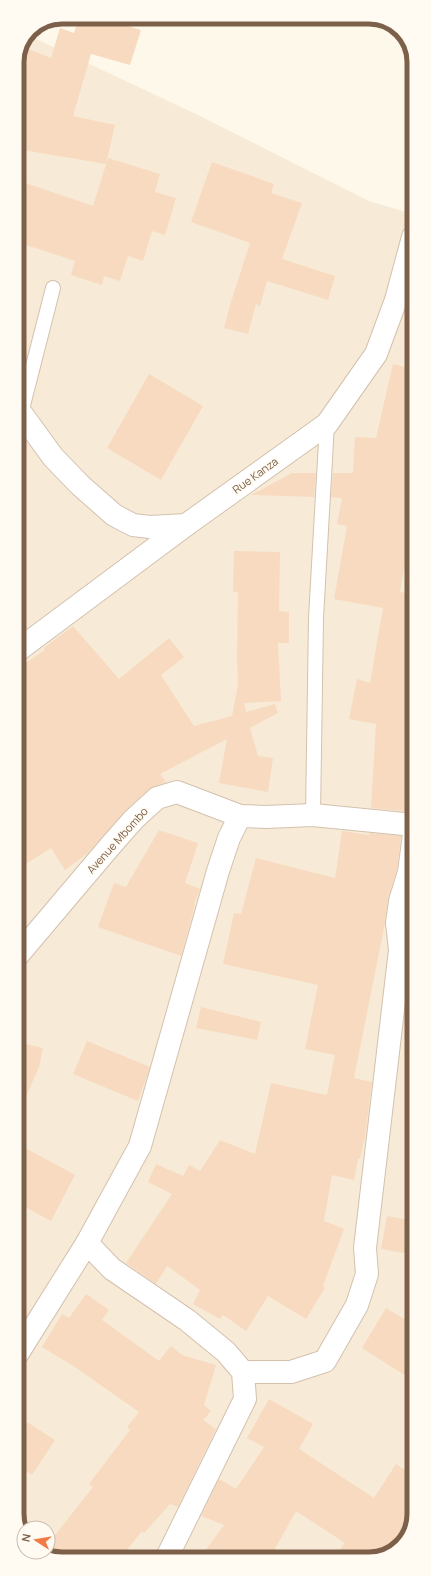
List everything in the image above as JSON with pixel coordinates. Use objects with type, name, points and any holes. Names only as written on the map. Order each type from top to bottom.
[{"type":"street","name":"Rue Kanza","points":[[24,646],[186,525],[327,424],[376,354],[396,300],[407,259]]},
{"type":"street","points":[[24,418],[53,456],[80,486],[114,515],[133,525],[150,527],[186,525]]},
{"type":"street","name":"Avenue Mbombo","points":[[24,948],[116,840],[157,798],[177,792],[240,816],[266,817],[313,815],[407,824]]},
{"type":"street","points":[[24,1344],[87,1244],[140,1146],[218,871],[229,838],[240,816]]},
{"type":"street","points":[[243,1372],[291,1372],[325,1361],[357,1306],[367,1274],[365,1248],[400,950],[397,923],[400,901],[407,878]]},
{"type":"street","points":[[87,1244],[112,1268],[187,1320],[226,1352],[243,1372],[245,1399],[169,1552]]},
{"type":"lane","points":[[24,394],[53,288]]},
{"type":"lane","points":[[313,815],[316,618],[327,424]]},
{"type":"shaded area","points":[[33,37],[198,115],[369,201],[407,212],[407,1514],[405,1526],[396,1541],[390,1546],[369,1552],[56,1551],[56,1520],[25,1520],[24,1514],[24,62],[27,48]]},
{"type":"building","points":[[77,24],[121,24],[141,30],[130,65],[91,54],[73,116],[115,125],[106,164],[24,150],[24,62],[27,49],[51,58],[60,28],[74,33]]},
{"type":"building","points":[[108,158],[160,174],[155,192],[176,198],[165,235],[152,231],[143,261],[128,256],[120,281],[104,276],[102,285],[71,275],[75,261],[24,244],[24,182],[93,206]]},
{"type":"building","points":[[212,162],[274,184],[271,193],[302,203],[282,259],[335,276],[328,300],[267,281],[260,306],[256,304],[248,334],[224,328],[250,243],[191,222]]},
{"type":"building","points":[[393,364],[407,368],[407,552],[400,592],[407,593],[407,811],[371,808],[376,724],[349,719],[357,679],[370,683],[383,608],[334,599],[347,526],[337,524],[342,498],[331,497],[333,473],[353,473],[355,437],[376,438]]},
{"type":"building","points":[[149,374],[203,406],[161,480],[107,448]]},
{"type":"building","points":[[292,473],[316,473],[314,497],[251,495]]},
{"type":"building","points":[[234,551],[280,552],[279,611],[289,612],[289,643],[278,643],[281,701],[244,703],[246,712],[275,704],[278,713],[250,728],[258,756],[273,758],[268,792],[219,783],[227,739],[160,774],[166,782],[149,789],[125,811],[88,853],[65,870],[51,848],[24,865],[24,664],[45,650],[44,648],[73,626],[119,679],[169,638],[184,657],[161,675],[194,726],[232,716],[238,684],[238,592],[233,592]]},
{"type":"building","points":[[159,830],[198,843],[185,883],[200,889],[194,904],[195,905],[181,956],[98,927],[114,883],[126,887]]},
{"type":"building","points":[[342,831],[369,835],[369,833],[401,836],[397,869],[388,899],[385,923],[354,1078],[372,1082],[365,1137],[360,1159],[358,1159],[354,1180],[332,1175],[324,1221],[344,1229],[323,1286],[325,1288],[306,1319],[268,1296],[246,1331],[223,1315],[220,1319],[193,1304],[200,1290],[167,1266],[156,1284],[126,1263],[172,1194],[148,1182],[156,1164],[183,1176],[189,1165],[200,1171],[220,1140],[255,1154],[271,1083],[327,1095],[335,1055],[305,1049],[318,985],[223,964],[234,913],[241,914],[256,858],[335,878]]},
{"type":"building","points":[[201,1007],[261,1022],[257,1040],[196,1028]]},
{"type":"building","points":[[87,1041],[150,1067],[138,1101],[73,1074]]},
{"type":"building","points":[[24,1043],[43,1048],[39,1067],[24,1101]]},
{"type":"building","points":[[24,1147],[75,1175],[51,1221],[24,1206]]},
{"type":"building","points":[[387,1216],[407,1220],[407,1254],[381,1249]]},
{"type":"building","points":[[86,1294],[109,1310],[102,1320],[159,1361],[171,1346],[182,1355],[216,1365],[204,1405],[211,1411],[203,1420],[216,1429],[178,1507],[170,1504],[144,1533],[142,1531],[126,1552],[56,1551],[56,1534],[93,1487],[89,1484],[130,1430],[127,1427],[139,1412],[75,1367],[42,1347],[62,1314],[69,1318]]},
{"type":"building","points":[[386,1308],[407,1321],[407,1377],[362,1348]]},
{"type":"building","points":[[269,1399],[313,1424],[299,1449],[374,1498],[396,1464],[407,1471],[407,1514],[402,1533],[396,1541],[383,1549],[369,1552],[338,1552],[345,1543],[296,1511],[273,1552],[204,1552],[224,1525],[201,1516],[219,1479],[236,1489],[264,1447],[247,1438]]},
{"type":"building","points":[[27,1422],[55,1440],[32,1475],[24,1470],[24,1427]]}]
